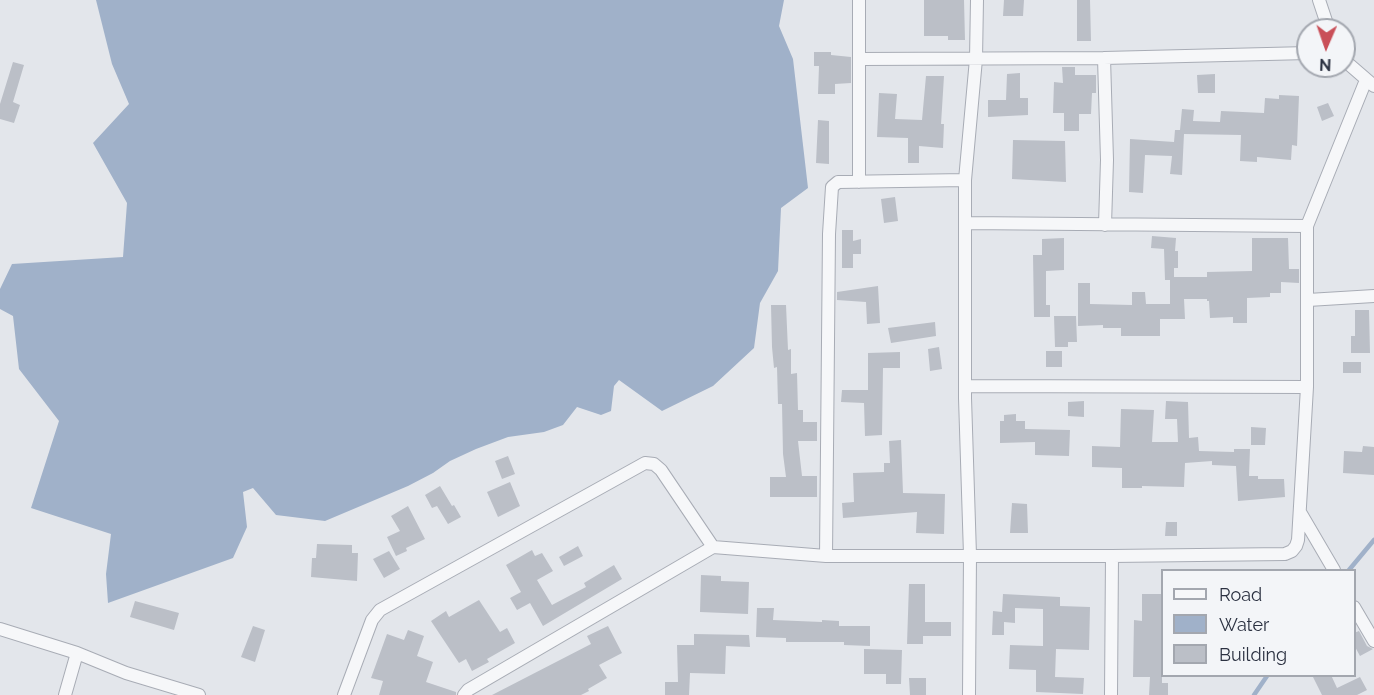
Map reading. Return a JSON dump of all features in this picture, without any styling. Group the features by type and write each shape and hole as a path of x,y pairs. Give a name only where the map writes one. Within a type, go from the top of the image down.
{"street":[{"path":"859,0 859,182"},
{"path":"969,695 970,555 965,386 965,180 976,59 977,0"},
{"path":"1319,0 1325,18"},
{"path":"860,59 1296,53"},
{"path":"1104,57 1107,160 1105,225"},
{"path":"464,695 468,690 713,547 825,556 1112,556 1285,554 1292,551 1296,546 1307,387 1307,226 1370,83 1356,71"},
{"path":"825,556 831,192 838,182 965,180"},
{"path":"965,223 1307,226"},
{"path":"1308,300 1374,296"},
{"path":"965,386 1307,387"},
{"path":"344,695 372,620 380,610 645,463 654,464 661,470 713,547"},
{"path":"1299,511 1333,569"},
{"path":"1111,695 1112,556"},
{"path":"1356,610 1374,641"},
{"path":"0,629 78,653 126,673 199,695"},
{"path":"65,695 78,653"}],"water":[{"path":"96,0 784,0 779,26 793,59 808,188 781,208 778,271 760,303 754,348 713,386 662,411 619,380 614,386 611,411 601,415 577,407 563,425 544,432 508,437 476,449 450,461 408,486 325,521 276,515 253,488 243,492 247,527 233,558 108,603 106,574 111,534 31,508 59,421 19,369 13,316 0,309 0,289 12,264 123,257 127,203 93,143 129,104 112,64"}],"building":[{"path":"924,0 964,0 965,40 948,40 948,36 924,36"},
{"path":"1004,0 1024,0 1023,16 1003,16"},
{"path":"1077,0 1090,0 1091,41 1077,41"},
{"path":"814,52 831,52 831,55 851,57 851,83 835,84 835,94 818,94 819,66 814,66"},
{"path":"13,62 24,65 13,102 20,105 14,123 0,119 0,104"},
{"path":"1062,67 1075,67 1075,75 1096,75 1096,93 1092,93 1091,114 1079,114 1079,131 1064,131 1064,113 1053,113 1054,82 1063,83"},
{"path":"1020,73 1020,98 1028,98 1028,115 988,117 988,100 1006,100 1007,74"},
{"path":"1215,74 1215,93 1198,93 1197,75"},
{"path":"926,76 944,76 941,124 944,124 943,148 919,146 919,163 908,163 908,138 877,137 879,93 897,94 895,119 922,120"},
{"path":"1279,95 1299,96 1297,146 1292,145 1291,160 1257,157 1257,162 1240,161 1241,135 1184,134 1182,175 1170,174 1172,156 1145,155 1143,193 1129,192 1130,139 1174,142 1175,130 1180,130 1182,109 1194,110 1193,121 1220,122 1221,111 1264,113 1265,98 1279,99"},
{"path":"1328,103 1334,116 1322,121 1317,107"},
{"path":"818,120 829,121 829,164 816,163"},
{"path":"1013,140 1065,141 1066,182 1012,179"},
{"path":"895,197 898,221 884,223 881,199"},
{"path":"842,230 853,230 853,241 861,239 861,254 853,254 853,268 842,268"},
{"path":"1152,236 1176,238 1175,251 1178,251 1178,268 1174,268 1174,277 1207,277 1207,272 1252,271 1252,238 1288,238 1289,269 1299,269 1299,283 1281,282 1281,293 1270,293 1270,297 1247,298 1247,323 1233,323 1233,317 1210,318 1207,299 1184,299 1185,319 1160,319 1160,336 1121,336 1121,328 1103,328 1103,325 1078,326 1078,283 1090,283 1090,304 1132,305 1132,292 1145,292 1146,304 1170,304 1170,280 1165,280 1164,249 1151,248"},
{"path":"1064,238 1064,270 1046,271 1046,305 1050,305 1050,317 1034,317 1033,255 1042,255 1042,239"},
{"path":"878,286 880,323 867,324 866,302 837,300 837,292"},
{"path":"771,305 786,305 788,350 791,349 791,374 797,373 798,410 803,410 803,422 817,422 817,441 798,441 802,476 817,476 817,497 770,497 770,477 786,477 782,404 778,404 777,367 774,368 772,347"},
{"path":"1355,310 1369,310 1370,353 1351,353 1351,336 1355,336"},
{"path":"1054,316 1076,316 1077,342 1068,342 1068,347 1055,347"},
{"path":"935,322 936,336 891,343 888,328"},
{"path":"939,347 942,369 930,371 928,349"},
{"path":"1046,351 1062,351 1062,367 1046,367"},
{"path":"900,352 900,368 883,368 882,435 865,436 864,403 841,402 842,390 868,390 868,353"},
{"path":"1343,362 1361,362 1361,373 1343,373"},
{"path":"1084,401 1084,417 1068,416 1068,402"},
{"path":"1166,401 1188,402 1189,438 1198,437 1199,451 1234,452 1234,449 1250,449 1249,476 1258,476 1258,479 1284,479 1285,497 1238,501 1236,466 1212,465 1212,461 1185,463 1184,487 1122,488 1122,468 1092,467 1092,446 1120,447 1121,409 1154,410 1152,442 1178,442 1177,419 1165,419"},
{"path":"1016,414 1016,421 1025,421 1025,429 1070,430 1069,456 1035,455 1035,442 1000,443 1000,421 1004,421 1004,415"},
{"path":"1251,427 1266,428 1265,445 1251,445"},
{"path":"901,440 903,493 945,494 944,534 916,533 917,512 843,518 842,503 854,502 853,473 884,472 884,463 890,463 889,441"},
{"path":"1363,446 1374,447 1374,475 1343,473 1344,451 1362,452"},
{"path":"508,456 515,474 502,479 495,461"},
{"path":"510,482 520,506 498,517 487,492"},
{"path":"440,486 461,517 448,524 437,506 432,508 425,495"},
{"path":"1012,503 1027,504 1028,533 1010,533"},
{"path":"408,506 425,539 406,548 407,551 396,556 387,537 400,531 391,516"},
{"path":"1166,522 1177,522 1177,536 1165,536"},
{"path":"317,544 352,545 352,553 358,553 357,581 311,577 312,558 316,558"},
{"path":"578,546 583,556 564,566 559,557"},
{"path":"532,550 535,556 542,553 553,571 537,580 552,605 586,587 584,583 614,565 622,579 543,626 530,603 517,610 510,598 521,592 506,565"},
{"path":"389,551 400,569 384,578 373,559"},
{"path":"701,575 721,576 721,581 749,582 748,614 700,612"},
{"path":"909,584 925,584 925,622 951,622 951,636 923,636 923,644 907,644"},
{"path":"1003,594 1060,597 1060,606 1090,607 1089,650 1056,649 1055,677 1084,678 1083,694 1036,692 1036,670 1009,669 1010,645 1043,646 1043,609 1015,608 1015,623 1004,622 1004,635 992,635 993,611 1002,612"},
{"path":"1142,594 1161,594 1161,677 1162,683 1168,683 1168,695 1149,695 1150,677 1133,677 1134,620 1142,621"},
{"path":"479,600 500,632 507,628 515,643 487,659 489,662 472,671 466,659 459,663 431,621 446,611 449,617"},
{"path":"135,601 179,613 174,630 130,617"},
{"path":"757,608 774,608 773,620 839,621 839,626 870,626 870,646 844,645 844,642 786,642 786,638 756,637"},
{"path":"253,626 265,630 255,662 241,657"},
{"path":"608,626 622,653 599,665 607,678 588,689 589,691 581,695 492,695 591,644 587,636"},
{"path":"408,630 424,636 417,656 433,662 426,682 456,692 456,695 379,695 383,681 371,678 387,634 404,640"},
{"path":"1359,631 1367,646 1373,649 1360,656 1356,649 1356,632"},
{"path":"694,634 749,635 750,647 726,646 725,674 690,673 689,695 665,695 665,682 678,682 677,645 694,645"},
{"path":"864,649 902,650 901,684 886,684 886,674 864,674"},
{"path":"1313,677 1332,677 1337,688 1360,677 1367,690 1357,695 1322,695"},
{"path":"909,678 926,678 926,695 910,695"}],"waterway":[{"path":"1350,569 1374,540"},
{"path":"1254,695 1266,677"}]}
